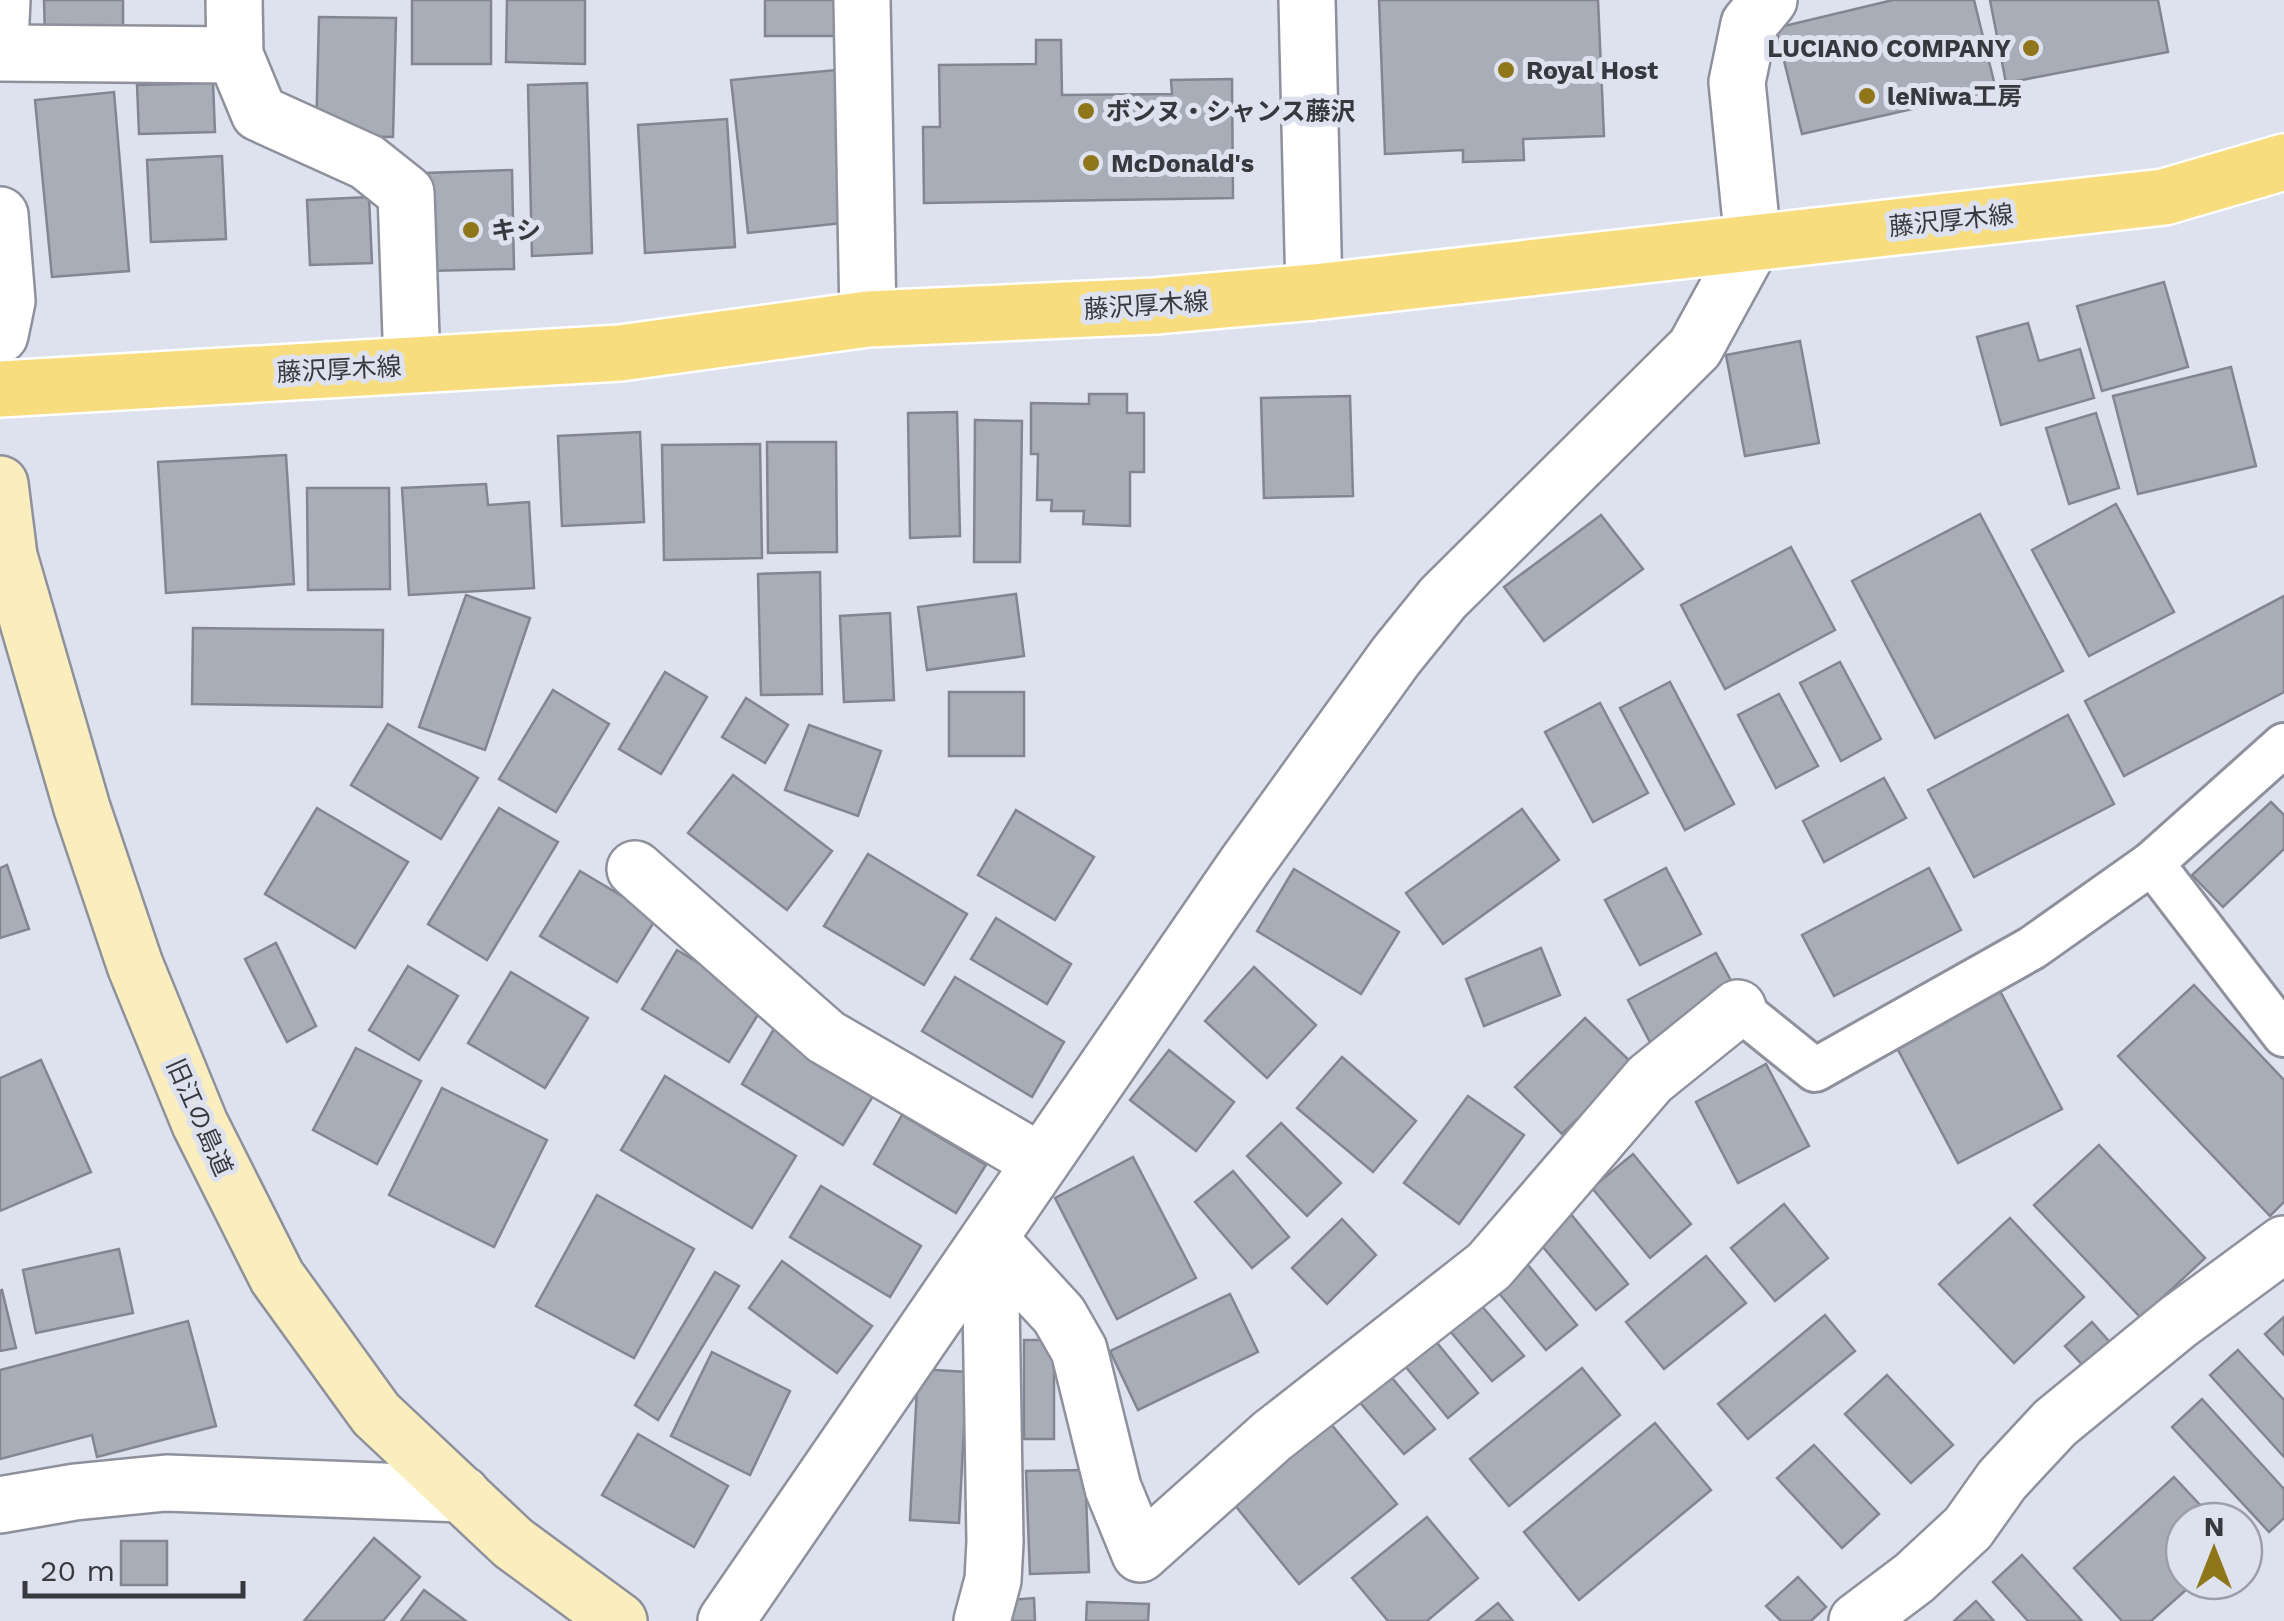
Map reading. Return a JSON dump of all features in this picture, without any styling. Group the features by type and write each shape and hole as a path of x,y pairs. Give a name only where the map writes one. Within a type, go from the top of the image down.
{"main road":[{"name":"藤沢厚木線","path":"0,389 620,353 868,319 1155,306 1314,292 2164,197 2284,162"}],"street":[{"path":"0,42 2,0"},
{"path":"234,0 234,55 259,113 367,162 406,193 412,365"},
{"path":"862,0 868,319"},
{"path":"1306,0 1314,292"},
{"path":"726,1621 1246,864 1396,656 1443,598 1695,348 1753,242 1737,82 1749,24 1770,0"},
{"path":"0,53 234,55"},
{"path":"0,216 8,301 0,334"},
{"name":"旧江の島道","path":"0,484 18,651 82,808 135,965 200,1124 277,1277 376,1414 513,1543 619,1621"},
{"path":"635,869 826,1037 1041,1162"},
{"path":"990,1240 1060,1315 1079,1350 1112,1488 1140,1554 1272,1436 1489,1266 1650,1079 1738,1008"},
{"path":"982,1621 992,1580 994,1542 990,1240"},
{"path":"1858,1621 1914,1578 1968,1528 2002,1480 2056,1423 2178,1322 2284,1244"},
{"path":"0,1505 75,1492 166,1483 462,1494"}],"lane":[{"path":"1738,1008 1814,1070 2032,948 2152,863 2284,745"},
{"path":"2152,863 2284,1035"}],"building":[{"path":"44,0 123,0 123,36 45,37"},
{"path":"412,0 491,0 491,64 412,64"},
{"path":"507,0 585,0 585,64 506,62"},
{"path":"765,0 851,0 851,36 765,36"},
{"path":"1379,0 1598,0 1604,136 1523,139 1524,160 1463,162 1463,150 1385,154"},
{"path":"1893,0 1974,0 1996,90 1802,134 1776,28"},
{"path":"1990,0 2158,0 2168,52 2006,83"},
{"path":"319,17 396,18 393,137 316,136"},
{"name":"ボンヌ・シャンス藤沢","path":"1036,40 1061,40 1062,95 1172,94 1171,80 1232,79 1233,198 924,203 923,127 940,127 939,65 1036,64"},
{"path":"836,70 853,222 748,233 731,80"},
{"path":"213,83 215,132 139,134 137,85"},
{"path":"587,83 592,253 532,256 528,85"},
{"path":"114,92 129,271 52,277 35,100"},
{"path":"727,119 735,247 645,253 638,125"},
{"path":"222,156 226,239 151,242 147,160"},
{"path":"512,170 514,269 427,271 425,173"},
{"path":"369,197 372,263 310,265 307,200"},
{"path":"2164,282 2188,367 2102,391 2077,306"},
{"path":"2028,323 2039,361 2080,349 2094,398 2001,425 1977,337"},
{"path":"1800,341 1819,443 1745,456 1726,355"},
{"path":"2231,367 2256,466 2138,494 2113,396"},
{"path":"1089,394 1127,394 1127,413 1144,413 1144,472 1130,472 1130,526 1083,524 1084,511 1051,511 1052,500 1037,500 1038,454 1031,454 1031,403 1089,404"},
{"path":"1350,396 1353,496 1264,498 1261,398"},
{"path":"957,412 960,536 910,538 908,413"},
{"path":"2096,413 2119,488 2069,504 2046,428"},
{"path":"975,420 1022,421 1020,562 974,562"},
{"path":"640,432 644,522 562,526 558,436"},
{"path":"767,442 836,442 837,552 768,553"},
{"path":"760,444 762,558 664,560 662,445"},
{"path":"286,455 294,584 166,593 158,462"},
{"path":"486,484 488,505 529,502 534,588 409,595 402,488"},
{"path":"307,488 389,488 390,589 308,590"},
{"path":"2116,504 2174,612 2089,656 2032,550"},
{"path":"1980,514 2063,671 1935,738 1852,581"},
{"path":"1601,515 1643,569 1544,641 1504,587"},
{"path":"1791,547 1835,630 1725,689 1681,605"},
{"path":"820,572 822,694 761,695 758,574"},
{"path":"1016,594 1024,656 927,670 918,607"},
{"path":"466,595 530,618 485,750 419,727"},
{"path":"2284,596 2284,692 2124,776 2085,701"},
{"path":"890,613 894,700 844,702 840,616"},
{"path":"193,628 383,630 382,707 192,704"},
{"path":"1840,662 1881,739 1841,761 1800,683"},
{"path":"665,672 707,697 661,774 619,749"},
{"path":"1670,682 1734,804 1685,830 1620,708"},
{"path":"553,690 609,724 556,812 499,779"},
{"path":"949,692 1024,692 1024,756 949,756"},
{"path":"1779,694 1818,766 1776,788 1738,715"},
{"path":"746,698 788,725 765,763 722,737"},
{"path":"1600,703 1648,793 1593,822 1545,732"},
{"path":"2068,715 2114,804 1974,877 1928,790"},
{"path":"388,724 478,778 441,839 351,785"},
{"path":"809,725 881,751 858,816 785,790"},
{"path":"733,775 832,851 787,910 688,833"},
{"path":"1884,778 1906,818 1824,862 1803,821"},
{"path":"2271,802 2284,815 2284,849 2223,907 2192,875"},
{"path":"317,808 408,862 355,948 265,894"},
{"path":"499,808 558,842 487,960 428,924"},
{"path":"1522,809 1559,860 1443,944 1406,893"},
{"path":"1016,810 1094,857 1055,920 978,875"},
{"path":"868,854 967,914 924,985 824,926"},
{"path":"7,865 29,929 0,938 0,868"},
{"path":"1666,868 1701,934 1640,965 1605,900"},
{"path":"1929,868 1961,930 1834,996 1802,935"},
{"path":"1294,869 1399,932 1361,994 1257,931"},
{"path":"580,871 657,917 617,982 540,936"},
{"path":"996,918 1071,964 1047,1004 971,959"},
{"path":"276,943 316,1026 287,1042 245,959"},
{"path":"1541,948 1560,995 1484,1026 1466,979"},
{"path":"677,950 765,1003 729,1062 642,1009"},
{"path":"1716,953 1740,997 1651,1044 1628,1000"},
{"path":"408,966 458,996 419,1060 369,1030"},
{"path":"1254,967 1316,1025 1267,1078 1205,1021"},
{"path":"511,972 588,1018 545,1088 468,1043"},
{"path":"955,977 1064,1042 1032,1097 922,1031"},
{"path":"2194,985 2284,1080 2284,1202 2270,1216 2118,1056"},
{"path":"2000,991 2062,1109 1958,1163 1896,1046"},
{"path":"1585,1018 1633,1064 1562,1134 1515,1087"},
{"path":"775,1027 878,1088 843,1145 742,1084"},
{"path":"356,1048 421,1081 377,1164 313,1130"},
{"path":"1169,1050 1234,1102 1196,1151 1130,1100"},
{"path":"1342,1057 1416,1121 1373,1172 1297,1108"},
{"path":"41,1060 91,1172 0,1211 0,1078"},
{"path":"1766,1064 1809,1146 1738,1183 1696,1102"},
{"path":"665,1076 796,1156 752,1228 621,1150"},
{"path":"442,1088 547,1140 494,1247 389,1195"},
{"path":"1468,1096 1524,1135 1459,1224 1404,1183"},
{"path":"902,1115 986,1165 956,1213 874,1164"},
{"path":"1281,1123 1341,1183 1307,1216 1247,1156"},
{"path":"2099,1145 2205,1258 2141,1318 2034,1205"},
{"path":"1633,1154 1691,1224 1650,1258 1592,1188"},
{"path":"1133,1157 1196,1278 1117,1319 1055,1198"},
{"path":"1233,1171 1289,1237 1252,1268 1195,1202"},
{"path":"821,1186 921,1246 890,1297 790,1237"},
{"path":"597,1195 694,1249 634,1358 536,1306"},
{"path":"1784,1204 1828,1258 1775,1301 1731,1248"},
{"path":"1570,1213 1628,1284 1596,1310 1537,1240"},
{"path":"2010,1218 2084,1297 2014,1363 1939,1284"},
{"path":"1342,1219 1376,1255 1327,1304 1292,1268"},
{"path":"119,1249 133,1313 36,1333 23,1270"},
{"path":"1706,1256 1746,1303 1664,1369 1626,1322"},
{"path":"1524,1260 1577,1325 1546,1350 1493,1286"},
{"path":"782,1261 872,1326 837,1373 749,1308"},
{"path":"715,1272 739,1286 658,1420 635,1405"},
{"path":"0,1291 16,1348 0,1351"},
{"path":"1470,1292 1524,1356 1492,1381 1439,1318"},
{"path":"1230,1294 1258,1352 1138,1410 1110,1351"},
{"path":"1825,1315 1855,1351 1748,1439 1718,1404"},
{"path":"2284,1317 2284,1355 2265,1334"},
{"path":"188,1321 216,1426 97,1457 92,1435 0,1459 0,1370"},
{"path":"2092,1322 2115,1348 2089,1372 2065,1346"},
{"path":"1425,1328 1478,1393 1448,1418 1395,1354"},
{"path":"1024,1340 1054,1340 1054,1439 1024,1439"},
{"path":"2238,1350 2284,1400 2284,1457 2210,1375"},
{"path":"712,1352 790,1391 750,1475 671,1436"},
{"path":"1382,1366 1435,1429 1404,1454 1350,1391"},
{"path":"1582,1368 1620,1415 1509,1506 1470,1459"},
{"path":"918,1369 967,1372 959,1523 910,1520"},
{"path":"1887,1375 1953,1445 1911,1483 1845,1414"},
{"path":"2202,1399 2284,1489 2284,1518 2269,1532 2264,1527 2264,1501 2240,1501 2172,1427"},
{"path":"1326,1418 1397,1504 1299,1584 1229,1498"},
{"path":"1655,1423 1711,1490 1579,1600 1524,1532"},
{"path":"638,1434 728,1486 694,1547 602,1495"},
{"path":"1814,1445 1879,1514 1842,1548 1777,1478"},
{"path":"1085,1470 1089,1572 1030,1574 1026,1471"},
{"path":"2174,1477 2196,1501 2164,1501 2164,1601 2174,1601 2151,1621 2122,1621 2074,1568"},
{"path":"1427,1517 1478,1578 1427,1621 1388,1621 1352,1578"},
{"path":"374,1538 420,1577 383,1621 304,1621"},
{"path":"121,1541 167,1541 167,1585 121,1585"},
{"path":"2022,1555 2082,1621 2028,1621 1993,1582"},
{"path":"1798,1577 1826,1607 1811,1621 1781,1621 1766,1606"},
{"path":"424,1590 466,1621 401,1621"},
{"path":"1034,1598 1035,1621 1011,1621 1010,1600"},
{"path":"1976,1601 1994,1621 1954,1621"},
{"path":"1087,1602 1149,1604 1148,1621 1086,1621"},
{"path":"1498,1603 1513,1621 1476,1621"}],"place":[{"name":"LUCIANO COMPANY","path":"2031,48"},
{"name":"Royal Host","path":"1506,70"},
{"name":"leNiwa工房","path":"1867,96"},
{"name":"ボンヌ・シャンス藤沢","path":"1086,111"},
{"name":"McDonald's","path":"1091,163"},
{"name":"キシ","path":"471,230"}]}
